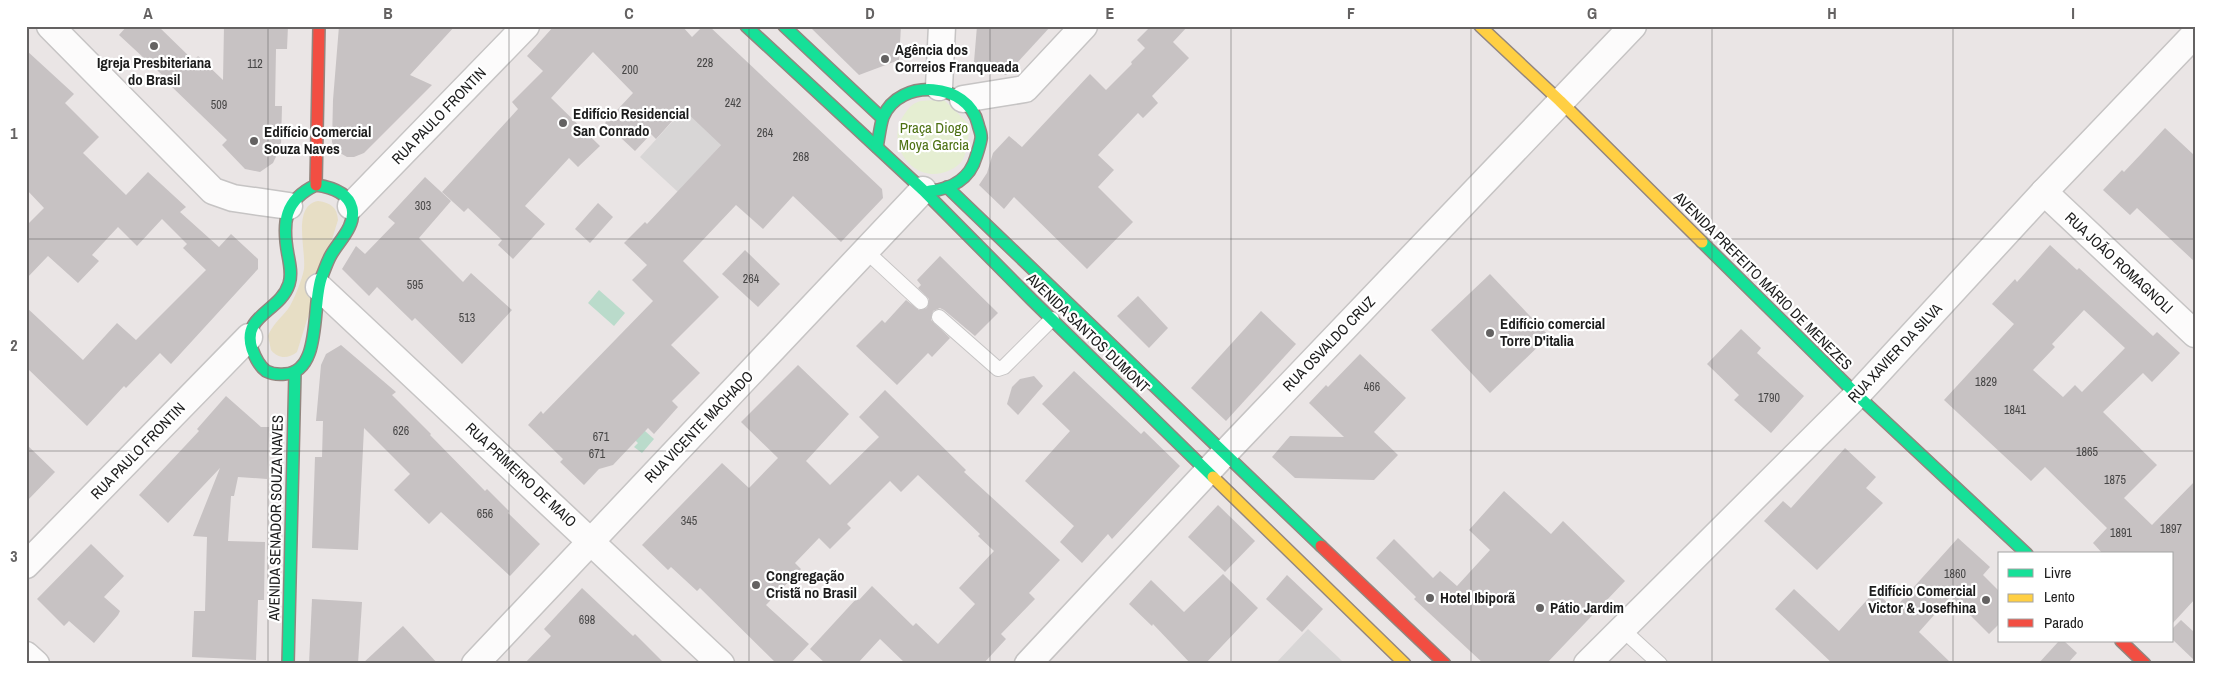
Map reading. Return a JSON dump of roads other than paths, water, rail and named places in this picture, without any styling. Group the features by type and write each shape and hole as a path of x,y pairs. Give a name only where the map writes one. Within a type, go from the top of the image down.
{"main road":[{"path":"316,185 319,26"},
{"name":"AVENIDA SANTOS DUMONT","path":"746,26 877,147 935,189 1383,624 1445,664"},
{"path":"784,26 882,118"},
{"name":"AVENIDA PREFEITO MÁRIO DE MENEZES","path":"1480,26 1560,101 1857,395 2025,552"},
{"path":"877,147 877,132 882,118 891,104 905,93 921,88 939,88 952,92 963,99 973,110 979,123 981,136 979,153 972,168 962,180 935,189"},
{"path":"316,185 335,188 352,206 353,217 350,227 333,252 319,287 310,352 304,367 295,372 270,373 262,368 252,350 249,337 256,320 282,299 288,287 291,267 287,250 286,224 289,206 297,194 316,185"},
{"name":"AVENIDA SANTOS DUMONT","path":"935,189 1052,319 1216,462 1383,624 1405,664"},
{"name":"AVENIDA SENADOR SOUZA NAVES","path":"288,664 295,372"},
{"path":"2122,642 2145,664"}],"street":[{"path":"50,26 213,191 233,198 289,206"},
{"name":"RUA PAULO FRONTIN","path":"352,206 526,26"},
{"path":"939,88 942,26"},
{"path":"963,99 1026,89 1084,26"},
{"name":"RUA OSVALDO CRUZ","path":"1028,664 1216,462 1633,26"},
{"name":"RUA XAVIER DA SILVA","path":"1587,664 1857,395 2044,192 2195,34"},
{"name":"RUA VICENTE MACHADO","path":"475,664 867,252 935,189"},
{"name":"RUA JOÃO ROMAGNOLI","path":"2044,192 2195,334"},
{"name":"RUA PRIMEIRO DE MAIO","path":"319,287 591,540 721,664"},
{"name":"RUA PAULO FRONTIN","path":"26,565 249,337"},
{"path":"26,655 36,664"}],"lane":[{"path":"867,252 921,302"},
{"path":"939,316 994,368 998,369 1004,367 1052,319"},
{"path":"1623,630 1660,664"}],"place":[{"name":"Igreja Presbiteriana do Brasil","path":"154,46"},
{"name":"Agência dos Correios Franqueada","path":"885,59"},
{"name":"Edifício Residencial San Conrado","path":"563,123"},
{"name":"Edifício Comercial Souza Naves","path":"254,141"},
{"name":"Edifício comercial Torre D'italia","path":"1490,333"},
{"name":"Congregação Cristã no Brasil","path":"756,585"},
{"name":"Hotel Ibiporã","path":"1430,598"},
{"name":"Edifício Comercial Victor & Josefhina","path":"1986,600"},
{"name":"Pátio Jardim","path":"1540,608"}],"park label":[{"name":"Praça Diogo Moya Garcia","path":"934,136"}]}
